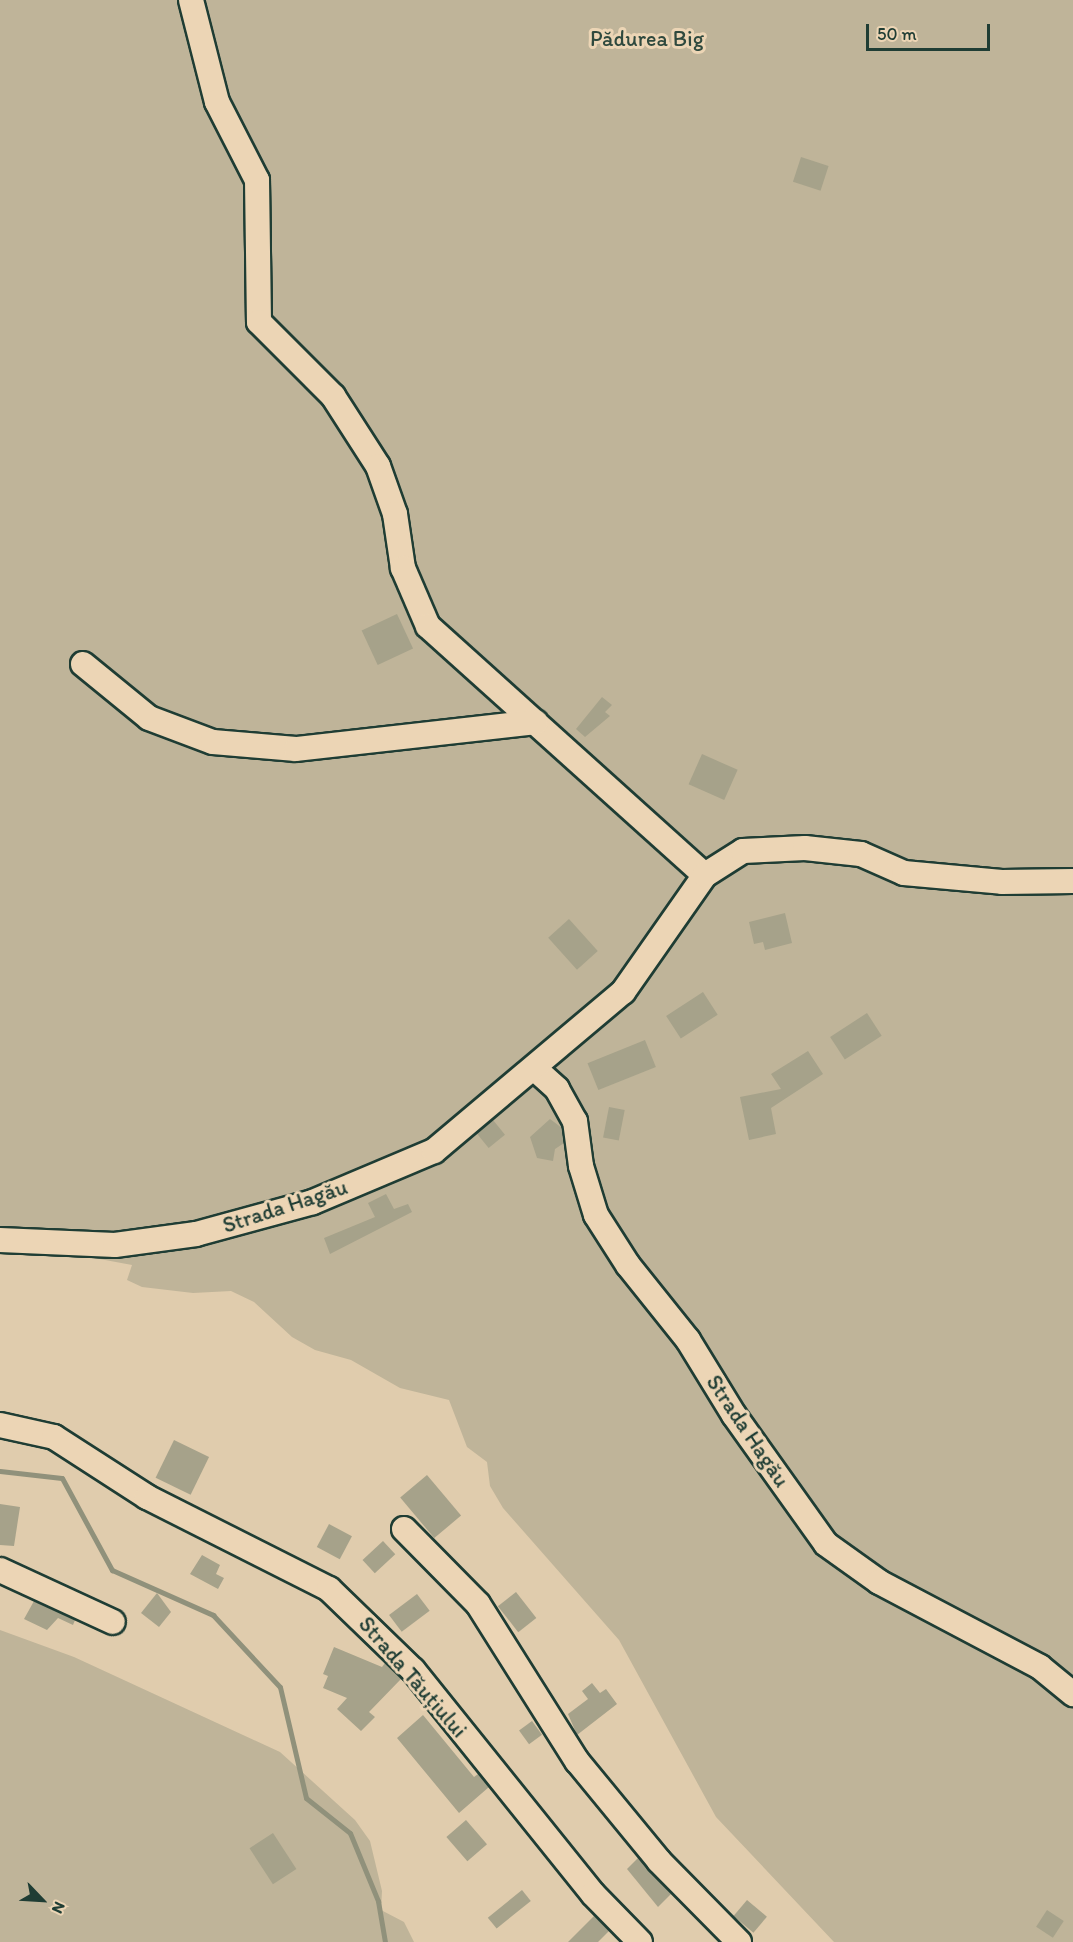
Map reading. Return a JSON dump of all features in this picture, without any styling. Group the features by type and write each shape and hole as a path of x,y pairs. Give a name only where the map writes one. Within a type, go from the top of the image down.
{"street":[{"path":"191,0 217,102 257,180 259,322 333,396 378,466 395,514 403,568 428,626 705,875 743,851 805,848 861,854 904,873 1002,882 1073,881"},
{"path":"83,664 149,718 213,742 296,749 535,722"},
{"name":"Strada Hagău","path":"0,1240 115,1245 196,1233 314,1202 434,1151 624,992 705,875"},
{"name":"Strada Hagău","path":"534,1068 557,1089 575,1121 581,1166 596,1215 628,1265 688,1340 734,1415 826,1544 879,1582 1040,1667 1073,1694"},
{"name":"Strada Tăuțiului","path":"0,1425 54,1437 147,1497 307,1575 338,1596 413,1670 592,1894 640,1942"},
{"path":"404,1530 478,1604 578,1761 659,1861 739,1942"},
{"path":"0,1570 113,1622"}],"green space":[{"name":"Pădurea Big","path":"0,0 1073,0 1073,1942 834,1942 716,1817 619,1640 503,1508 490,1486 487,1462 467,1447 449,1400 400,1388 351,1360 315,1350 292,1337 254,1302 231,1291 193,1293 142,1287 127,1280 132,1265 89,1257 0,1252"},
{"path":"0,1630 74,1657 280,1752 355,1820 370,1841 382,1891 381,1910 404,1922 414,1942 0,1942"}],"building":[{"path":"801,157 829,166 821,191 793,182"},
{"path":"397,614 413,648 378,665 362,630"},
{"path":"602,697 612,705 605,712 610,716 585,737 576,729"},
{"path":"702,754 738,770 724,800 689,784"},
{"path":"785,913 792,943 765,950 763,942 754,944 749,922"},
{"path":"569,919 598,951 577,970 548,938"},
{"path":"703,992 718,1015 681,1039 666,1016"},
{"path":"867,1013 882,1036 845,1060 830,1037"},
{"path":"645,1040 656,1067 598,1090 588,1063"},
{"path":"808,1051 823,1074 771,1108 776,1134 749,1140 740,1097 781,1089 771,1074"},
{"path":"609,1107 625,1110 619,1140 603,1137"},
{"path":"550,1119 562,1128 564,1143 555,1149 553,1161 537,1158 530,1137"},
{"path":"493,1120 505,1135 489,1148 477,1133"},
{"path":"386,1194 394,1209 408,1204 412,1212 330,1254 324,1238 375,1217 368,1203"},
{"path":"174,1440 209,1457 191,1495 156,1478"},
{"path":"427,1475 461,1516 434,1538 400,1497"},
{"path":"0,1504 20,1507 14,1546 0,1545"},
{"path":"329,1524 352,1536 340,1559 317,1547"},
{"path":"383,1541 395,1554 375,1573 363,1560"},
{"path":"202,1555 220,1565 216,1574 224,1578 218,1589 190,1574"},
{"path":"516,1592 536,1618 518,1632 498,1606"},
{"path":"157,1593 171,1612 159,1627 141,1613"},
{"path":"417,1594 430,1611 402,1632 389,1615"},
{"path":"34,1601 75,1620 73,1625 58,1618 47,1630 24,1619"},
{"path":"334,1647 382,1667 385,1663 401,1679 369,1712 375,1717 361,1731 337,1709 347,1698 323,1688 328,1676 323,1674"},
{"path":"592,1683 600,1693 606,1689 617,1704 577,1735 568,1714 588,1699 582,1691"},
{"path":"423,1715 474,1777 478,1774 489,1787 459,1813 397,1738"},
{"path":"532,1721 542,1735 529,1744 519,1730"},
{"path":"466,1820 487,1844 467,1861 446,1837"},
{"path":"273,1833 296,1869 273,1884 250,1848"},
{"path":"638,1858 671,1894 658,1907 627,1869"},
{"path":"522,1890 531,1901 497,1929 488,1918"},
{"path":"747,1900 767,1917 753,1933 734,1916"},
{"path":"1047,1910 1064,1921 1053,1938 1036,1927"},
{"path":"594,1916 609,1931 598,1942 568,1942"}],"waterway":[{"path":"0,1471 62,1478 112,1570 213,1615 280,1687 306,1798 350,1833 378,1901 385,1942"}]}
